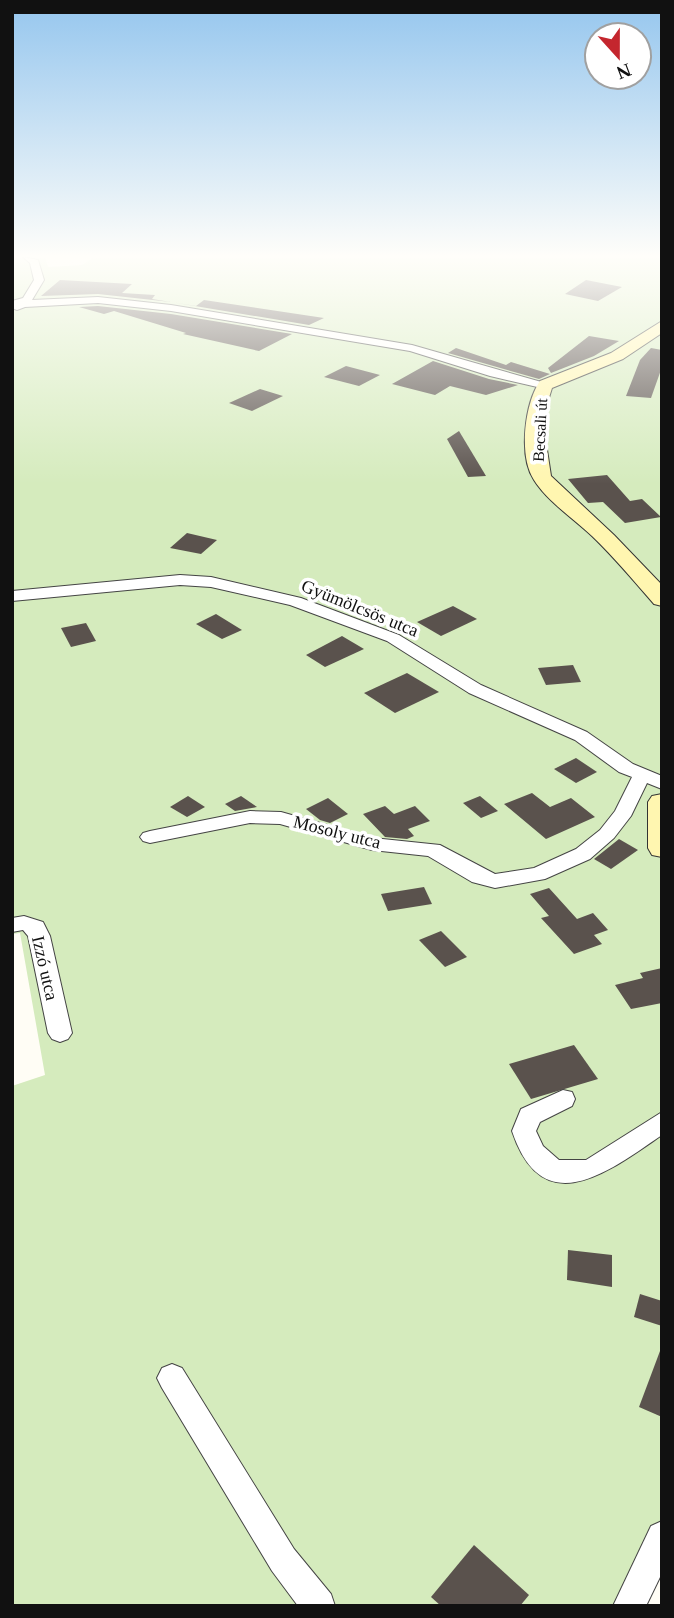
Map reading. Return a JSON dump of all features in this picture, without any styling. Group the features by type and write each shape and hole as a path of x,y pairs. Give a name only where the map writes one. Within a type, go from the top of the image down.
{"main road":[{"name":"Becsali út","path":"652,333 617,356 546,385 540,394 536,447 537,467 542,478 622,554 662,599"},
{"path":"662,802 662,848"}],"street":[{"path":"320,333 402,346 494,374 546,385"},
{"name":"Gyümölcsös utca","path":"12,596 180,580 211,582 295,601 417,650 475,688 581,736 642,777 662,783"},
{"name":"Mosoly utca","path":"150,837 250,817 281,818 372,844 433,850 479,877 495,881 538,874 583,854 607,834 624,812 633,789 642,777"},
{"name":"Izzó utca","path":"12,925 24,923 35,927 60,1033"},
{"path":"564,1099 530,1116 524,1131 532,1153 541,1163 561,1173 583,1173 595,1167 662,1122"},
{"path":"172,1378 284,1560 320,1606"},
{"path":"629,1606 662,1537"}],"green space":[{"path":"12,333 662,333 662,1563 638,1606 12,1606 12,1086 45,1075 20,933 12,934"}],"building":[{"path":"183,334 292,334 259,351"},
{"path":"589,336 619,341 594,356 551,373 548,368"},
{"path":"456,348 506,365 511,362 550,374 539,379 448,353"},
{"path":"651,348 662,350 662,367 651,398 626,396 640,360"},
{"path":"433,361 489,379 518,385 486,395 450,386 435,395 392,384"},
{"path":"346,366 380,375 359,386 324,377"},
{"path":"260,389 283,396 252,411 229,403"},
{"path":"459,431 486,476 468,477 447,439"},
{"path":"607,475 630,501 642,499 661,517 625,523 603,502 588,503 568,479"},
{"path":"187,533 217,540 201,554 170,548"},
{"path":"453,606 477,619 441,636 417,622"},
{"path":"216,614 242,630 222,639 196,624"},
{"path":"86,623 96,641 71,647 61,628"},
{"path":"342,636 364,649 325,667 306,655"},
{"path":"573,665 581,682 546,685 538,668"},
{"path":"407,673 439,692 395,713 364,693"},
{"path":"576,758 597,772 576,783 554,769"},
{"path":"532,793 550,807 571,798 595,817 546,839 504,804"},
{"path":"188,796 205,807 187,817 170,807"},
{"path":"241,796 257,807 235,811 225,804"},
{"path":"480,796 498,811 481,818 463,803"},
{"path":"328,798 348,814 330,823 320,820 306,809"},
{"path":"385,806 394,814 415,806 430,821 408,829 414,836 407,839 385,837 363,814"},
{"path":"619,839 638,850 611,869 594,859"},
{"path":"424,887 432,904 388,911 381,894"},
{"path":"549,888 577,919 593,913 608,930 594,935 602,944 574,954 541,918 549,916 530,894"},
{"path":"441,931 467,957 445,967 419,940"},
{"path":"662,968 662,1003 631,1009 615,985 643,978 640,973"},
{"path":"574,1045 598,1079 531,1099 509,1064"},
{"path":"568,1250 612,1255 612,1287 567,1280"},
{"path":"640,1294 662,1301 662,1326 634,1317"},
{"path":"662,1351 662,1417 639,1407"},
{"path":"474,1545 529,1595 520,1606 441,1606 431,1597"}]}
